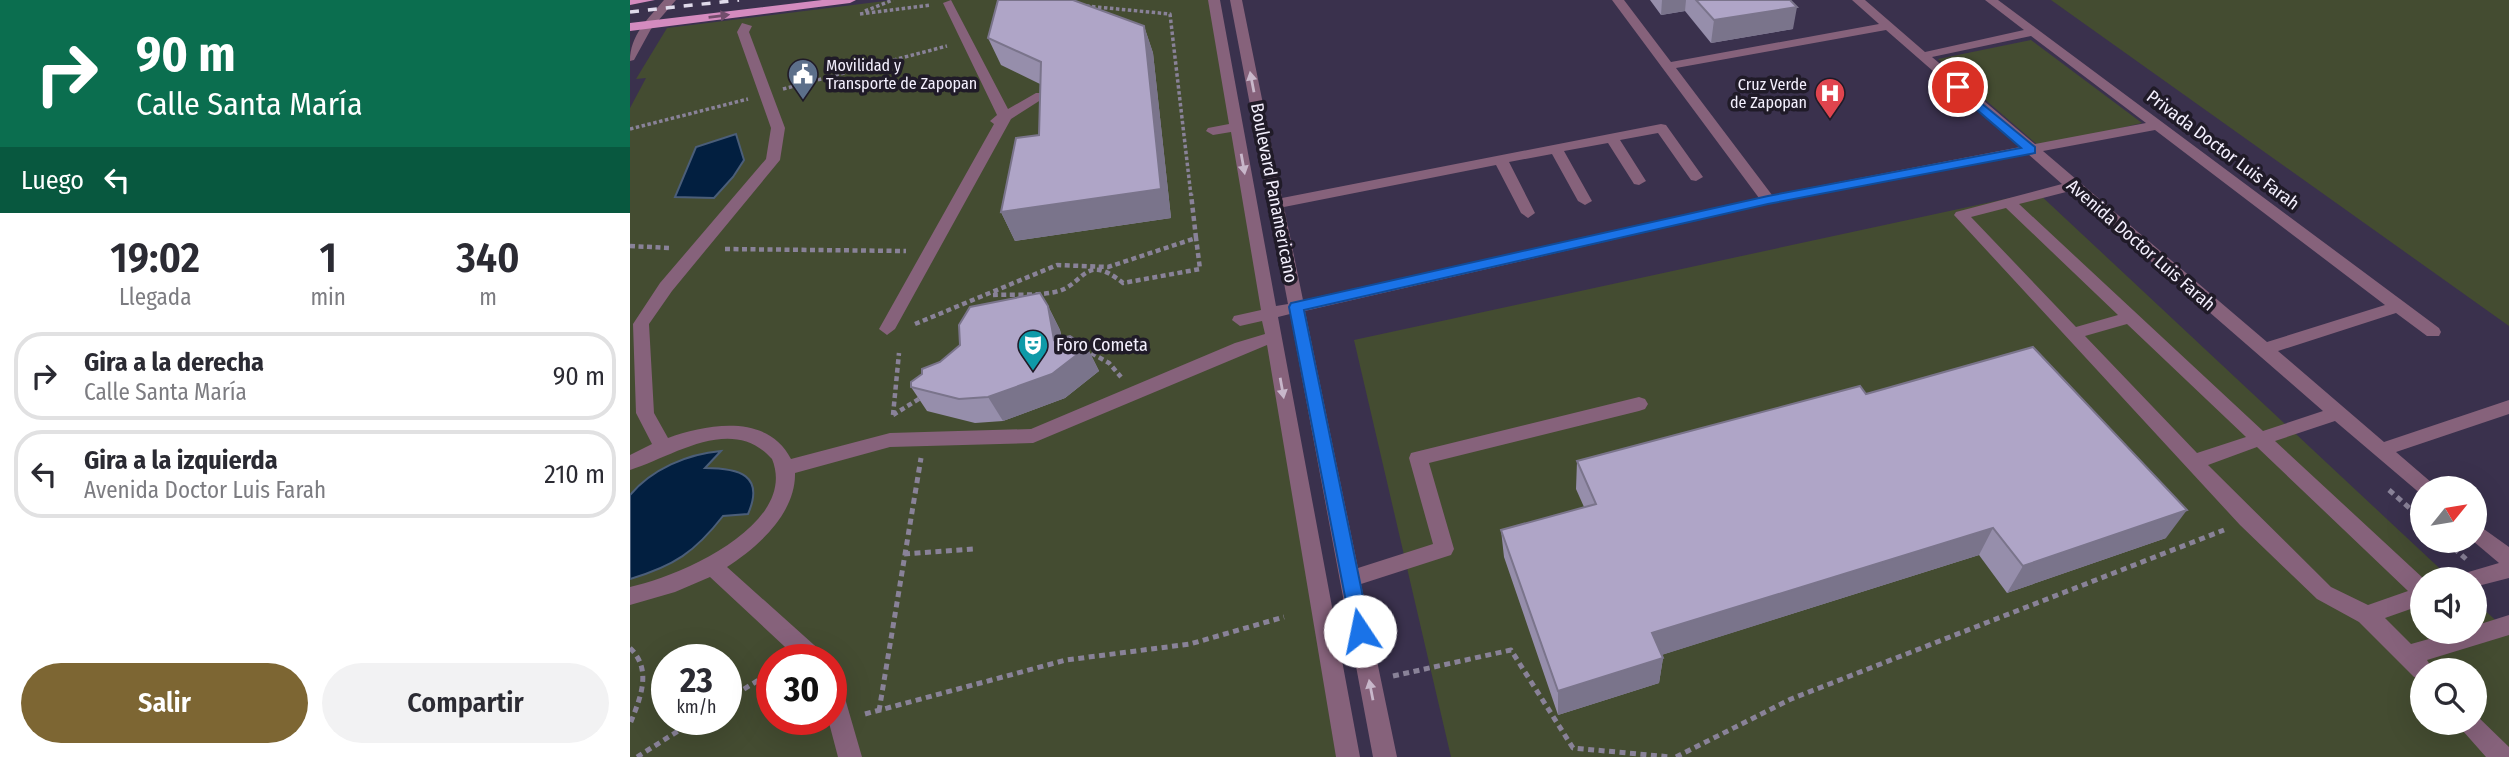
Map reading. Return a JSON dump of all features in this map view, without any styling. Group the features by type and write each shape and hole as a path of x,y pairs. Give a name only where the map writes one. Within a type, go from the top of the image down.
{"main road":[{"path":"630,14 760,0"},
{"path":"630,2 658,9 850,0"},
{"path":"630,27 658,9"}],"street":[{"name":"Boulevard Panamericano","path":"1214,0 1348,757"},
{"name":"Boulevard Panamericano","path":"1236,0 1385,757"},
{"path":"1618,0 1768,200"},
{"name":"Avenida Doctor Luis Farah","path":"1858,0 2071,186 2411,476"},
{"name":"Privada Doctor Luis Farah","path":"1991,0 2433,332"},
{"path":"949,3 1005,117"},
{"path":"630,57 658,9"},
{"path":"663,447 645,413 641,324 698,248 730,215 773,160 778,128 743,33 746,26"},
{"path":"1668,66 1888,26"},
{"path":"1922,56 2034,32"},
{"path":"991,124 1041,96"},
{"path":"887,329 1005,117"},
{"path":"1240,320 1768,200 2157,125"},
{"path":"1213,131 1237,127"},
{"path":"1276,204 1661,128 1696,177"},
{"path":"1612,138 1639,181"},
{"path":"1556,149 1585,201"},
{"path":"1501,160 1528,213"},
{"path":"2071,186 1961,215 2247,519 2324,593 2367,615 2411,658"},
{"path":"2009,203 2410,580"},
{"path":"2262,349 2399,306"},
{"path":"2073,334 2131,317"},
{"path":"785,468 890,440 1033,436 1241,346 1273,337"},
{"path":"1350,579 1444,549 1418,458 1639,404"},
{"path":"2380,450 2509,407"},
{"path":"2193,462 2337,413"},
{"path":"630,463 663,447 709,435 750,435 771,444 781,454 785,468 785,484 768,517 737,549 712,566 668,587 630,596"},
{"path":"2487,541 2509,559"},
{"path":"712,566 797,644"},
{"path":"2487,575 2509,569"},
{"path":"2367,615 2410,600"},
{"path":"2428,658 2509,625"},
{"path":"844,735 850,757"},
{"path":"2482,735 2502,757"}],"path":[{"path":"854,15 893,0"},
{"path":"988,295 1058,292 1085,271 1108,271 1123,283 1200,269 1170,15 1079,5"},
{"path":"630,129 969,40"},
{"path":"887,329 907,327 1057,265 1108,267 1196,238"},
{"path":"630,246 929,251"},
{"path":"1079,347 1109,363 1134,391"},
{"path":"890,440 899,353"},
{"path":"893,415 928,393"},
{"path":"879,711 925,440"},
{"path":"1370,684 1429,666 1511,650 1573,748 1674,757 1791,699 2247,519"},
{"path":"904,554 974,549"},
{"path":"847,719 1066,660 1190,644 1284,617"},
{"path":"630,648 640,654 645,673 630,724"},
{"path":"637,757 671,735"}],"green space":[{"path":"893,0 1209,0 1342,757 630,757 630,108 646,78 636,79 667,28"},
{"path":"2051,0 2509,0 2509,326"},
{"path":"2031,40 2142,123 2040,147 1938,59"},
{"path":"2037,192 2410,541 2410,553 2423,553 2438,567 2410,567 2410,644 2487,644 2487,612 2509,633 2509,757 1451,757 1354,340"}],"water":[{"path":"736,134 744,160 714,198 675,197 696,147"},
{"path":"721,451 705,468 728,470 746,476 753,490 748,514 723,516 703,539 682,556 659,569 630,579 630,495 659,470 671,464 696,455"}],"building":[{"path":"998,0 1073,0 1144,26 1161,189 1001,212 1016,138 1039,135 1041,62 988,38"},
{"path":"1696,0 1790,0 1797,7 1714,20"},
{"path":"1040,293 1048,306 1054,340 1070,336 1087,347 1052,374 988,397 959,399 911,387 911,382 922,374 922,369 940,362 960,345 959,325 970,307"},
{"path":"2033,347 2187,510 2023,566 1993,528 1652,633 1663,658 1558,691 1501,530 1596,504 1577,461 1860,386 1866,394"}],"railway":[{"path":"630,12 739,0"}],"place":[{"name":"Movilidad y Transporte de Zapopan","path":"803,101"},
{"name":"Cruz Verde de Zapopan","path":"1830,120"},
{"name":"Foro Cometa","path":"1033,372"}],"route":[{"path":"1360,631 1296,307 1768,200 2031,150 1958,87"}]}
